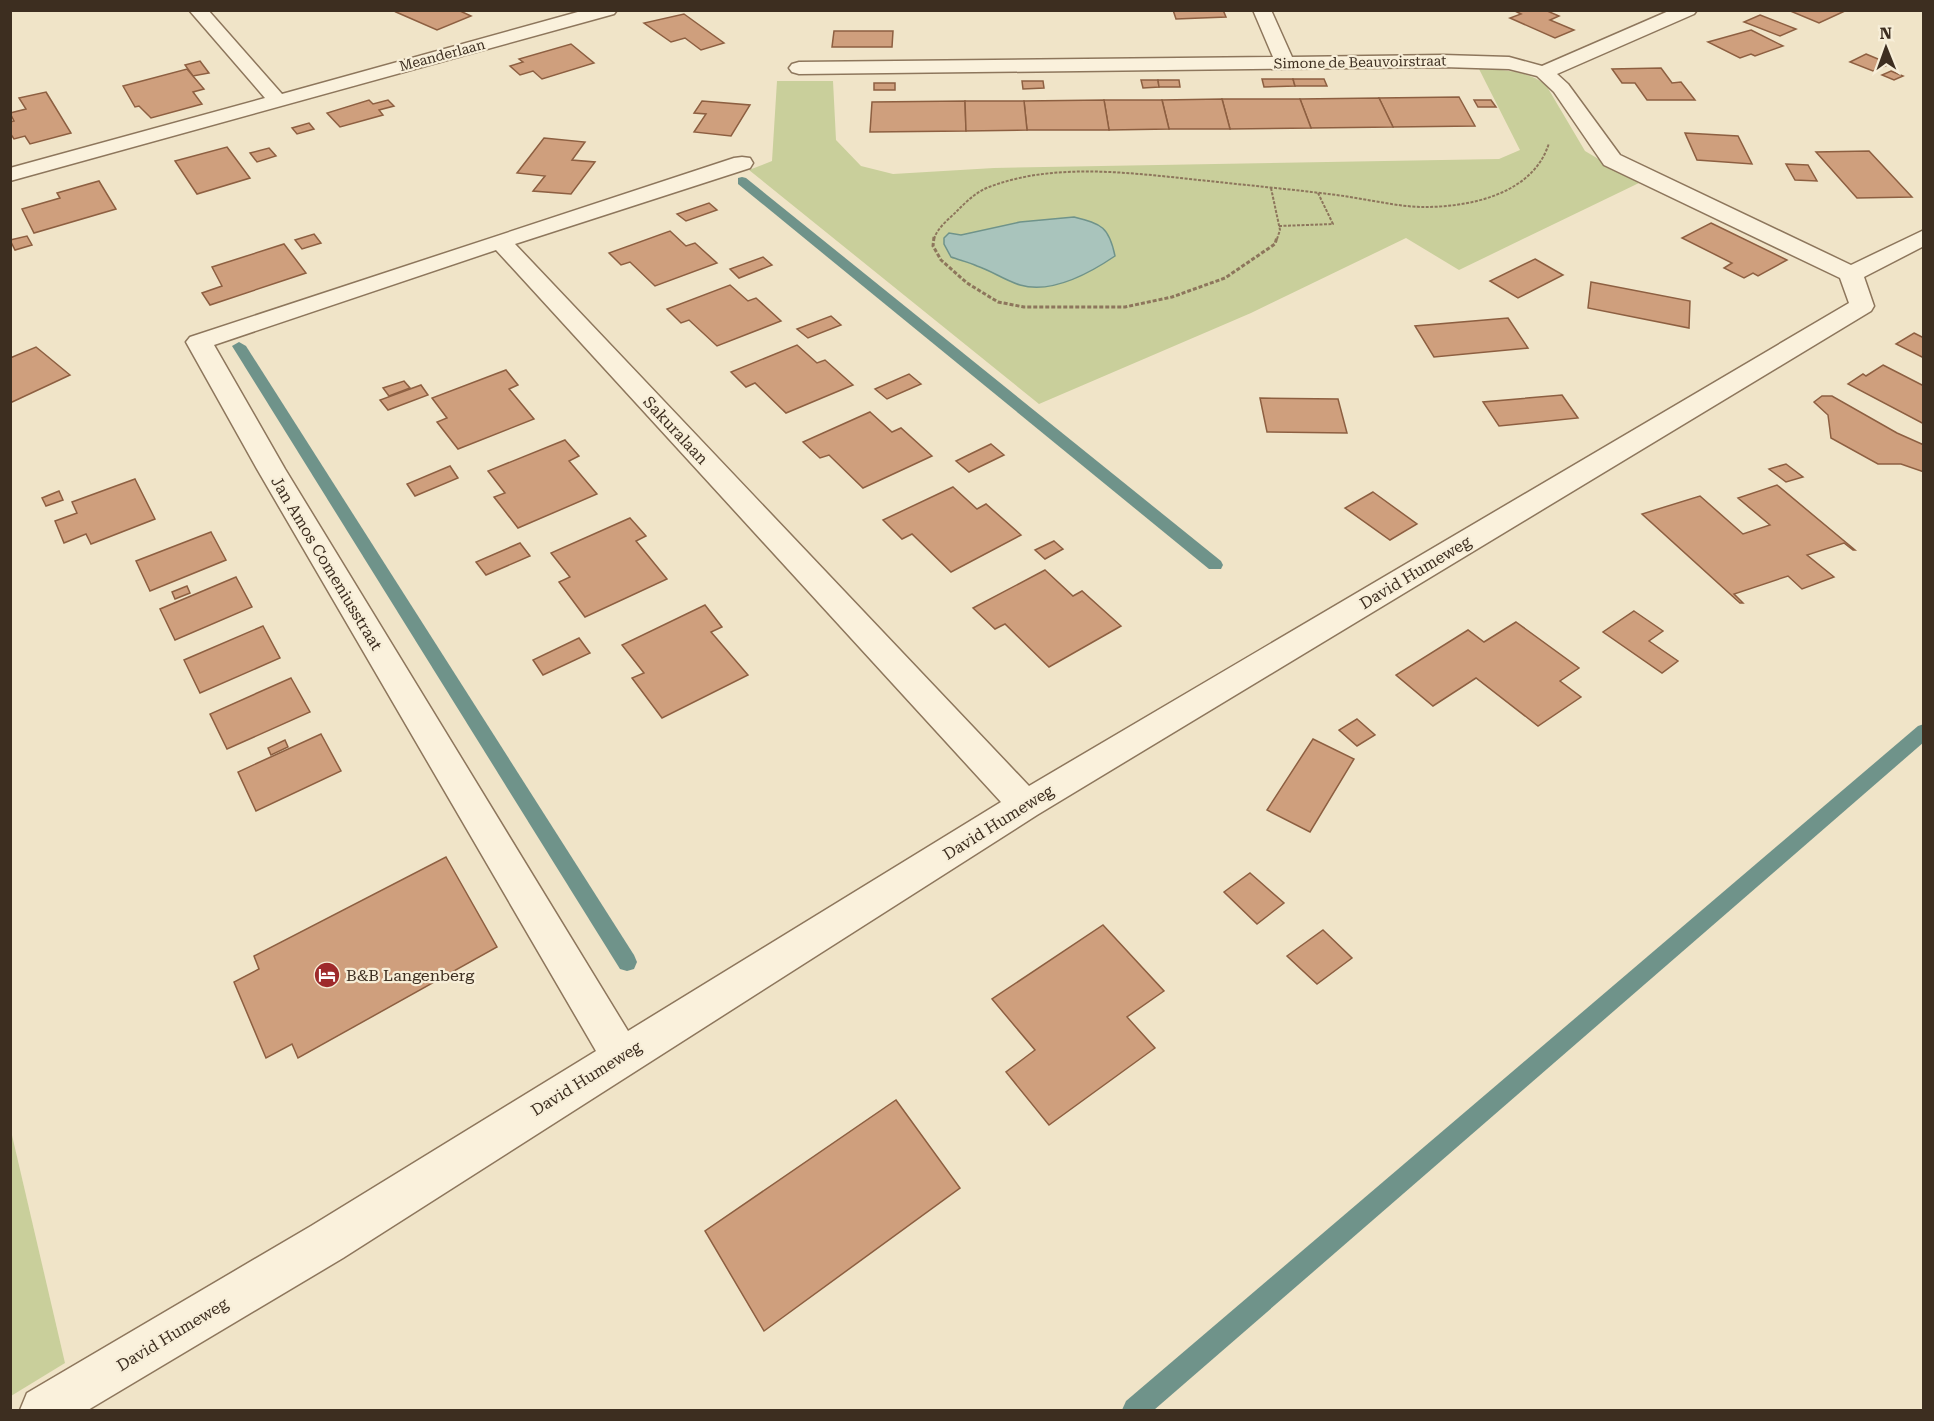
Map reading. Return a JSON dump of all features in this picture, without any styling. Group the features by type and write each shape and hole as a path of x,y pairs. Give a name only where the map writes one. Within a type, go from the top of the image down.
{"street":[{"path":"198,10 277,100"},
{"name":"Meanderlaan","path":"10,175 608,10"},
{"path":"1262,10 1286,63"},
{"path":"1688,10 1544,72 1561,88 1612,160 1851,274 1923,237"},
{"name":"Simone de Beauvoirstraat","path":"799,68 1509,63 1544,72"},
{"path":"500,241 742,163"},
{"name":"Sakuralaan","path":"500,241 1024,805"},
{"name":"Jan Amos Comeniusstraat","path":"500,241 199,342 271,469 621,1056"},
{"name":"David Humeweg","path":"44,1410 327,1242 1024,805 1862,306 1851,274"}],"path":[{"path":"1271,188 1280,230 1275,244 1225,278 1172,297 1125,307 1024,308 998,302 967,283 941,260 933,246 934,236 939,229 972,196 989,187 1044,174 1068,171 1148,175 1318,192 1424,207 1466,204 1502,193 1530,176 1545,156 1550,142 1547,136"},
{"path":"1279,226 1333,225 1318,192"}],"green space":[{"path":"1479,69 1523,74 1539,80 1546,85 1585,151 1639,183 1459,270 1406,238 1251,313 1039,404 749,170 772,161 777,81 833,81 836,140 861,166 893,174 994,168 1499,159 1520,150"},
{"path":"11,1131 65,1363 10,1396"}],"water":[{"path":"1074,217 1103,228 1110,239 1115,256 1082,275 1044,287 1020,285 971,263 951,257 944,244 944,238 949,233 961,235 1020,222"}],"building":[{"path":"399,10 458,10 471,16 437,30 396,12"},
{"path":"1173,10 1223,10 1226,17 1176,19"},
{"path":"1513,10 1545,10 1559,16 1550,20 1574,30 1555,38 1510,18 1521,14"},
{"path":"1788,10 1847,10 1819,23"},
{"path":"684,14 724,43 701,50 685,38 671,42 644,23"},
{"path":"1760,15 1796,29 1780,36 1744,22"},
{"path":"1751,30 1783,46 1755,56 1751,54 1740,58 1708,42"},
{"path":"834,31 893,31 892,47 832,47"},
{"path":"571,44 594,63 542,79 533,71 520,75 510,66 523,62 519,59"},
{"path":"1866,54 1890,64 1873,71 1850,62"},
{"path":"200,61 209,73 193,76 185,65"},
{"path":"1661,68 1672,83 1681,82 1695,100 1647,100 1635,83 1622,83 1612,69"},
{"path":"187,69 204,89 193,92 202,104 151,118 139,106 135,107 123,86"},
{"path":"1891,71 1903,76 1894,80 1882,75"},
{"path":"1262,79 1293,79 1295,86 1264,87"},
{"path":"1293,79 1324,79 1327,86 1295,86"},
{"path":"1141,80 1158,80 1159,87 1143,88"},
{"path":"1158,80 1179,80 1180,87 1159,87"},
{"path":"1022,81 1043,81 1044,88 1023,89"},
{"path":"874,83 895,83 895,90 874,90"},
{"path":"46,92 71,133 30,144 25,136 14,139 10,133 10,122 14,121 10,113 26,109 19,98"},
{"path":"1459,97 1475,126 1393,127 1379,98"},
{"path":"1379,98 1393,127 1311,128 1300,99"},
{"path":"1222,99 1300,99 1311,128 1230,129"},
{"path":"1222,99 1230,129 1169,129 1162,100"},
{"path":"369,100 373,104 388,100 394,106 379,110 383,115 340,127 327,113"},
{"path":"1104,100 1162,100 1169,129 1109,130"},
{"path":"1104,100 1109,130 1027,130 1024,101"},
{"path":"1474,100 1491,100 1496,107 1478,107"},
{"path":"702,101 750,105 731,136 694,132 706,114 694,113"},
{"path":"965,101 966,131 870,132 872,102"},
{"path":"965,101 1024,101 1027,130 966,131"},
{"path":"309,123 314,129 297,134 292,128"},
{"path":"1685,133 1738,136 1752,164 1697,160"},
{"path":"544,138 585,142 572,160 595,162 571,194 533,191 545,176 517,173"},
{"path":"227,147 250,178 197,194 175,161"},
{"path":"269,148 276,156 257,162 250,153"},
{"path":"1869,151 1912,197 1857,198 1816,152"},
{"path":"1786,164 1808,165 1817,181 1795,180"},
{"path":"99,181 116,209 34,233 22,209 60,198 57,193"},
{"path":"709,203 717,210 686,221 677,214"},
{"path":"1711,223 1787,260 1758,276 1753,273 1744,278 1724,268 1732,263 1682,238"},
{"path":"670,231 686,246 695,243 717,263 655,286 630,262 621,265 609,253"},
{"path":"314,234 321,243 302,249 295,240"},
{"path":"27,236 32,245 15,250 10,240"},
{"path":"284,244 306,273 210,305 202,293 222,286 212,267"},
{"path":"763,257 772,265 739,278 730,269"},
{"path":"1535,259 1563,275 1518,298 1490,281"},
{"path":"1591,282 1690,301 1689,328 1588,308"},
{"path":"730,285 748,301 756,298 781,321 717,346 689,320 681,323 667,309"},
{"path":"831,316 841,325 808,338 797,329"},
{"path":"1508,318 1528,348 1434,357 1415,326"},
{"path":"1914,333 1924,338 1924,358 1896,344"},
{"path":"797,345 817,363 825,360 853,385 786,413 755,383 746,387 731,372"},
{"path":"36,347 70,375 10,403 10,358"},
{"path":"1883,365 1924,386 1924,424 1848,384"},
{"path":"506,370 518,385 509,389 534,419 458,449 437,422 447,418 432,398"},
{"path":"909,374 921,384 887,399 875,389"},
{"path":"404,381 410,388 389,396 383,388"},
{"path":"421,385 428,395 388,410 380,400"},
{"path":"1562,395 1578,418 1499,426 1483,402"},
{"path":"1822,396 1832,396 1897,433 1924,445 1924,472 1901,464 1878,464 1831,438 1828,415 1814,402"},
{"path":"1260,398 1338,399 1347,433 1267,432"},
{"path":"870,412 892,432 901,428 932,456 863,488 829,455 820,458 803,442"},
{"path":"565,440 579,456 569,461 597,494 518,528 494,497 505,493 488,471"},
{"path":"991,444 1004,455 969,472 956,461"},
{"path":"1786,464 1803,477 1786,482 1769,469"},
{"path":"450,466 458,478 415,496 407,484"},
{"path":"135,479 155,519 91,544 86,534 64,543 55,521 77,513 72,502"},
{"path":"1777,485 1855,550 1844,543 1807,555 1834,577 1802,589 1788,576 1734,594 1743,603 1740,603 1642,514 1700,496 1743,534 1770,525 1738,498"},
{"path":"953,487 977,509 986,504 1021,535 951,572 912,534 902,539 883,520"},
{"path":"59,491 63,500 46,506 42,498"},
{"path":"1373,492 1417,524 1390,540 1345,508"},
{"path":"630,518 646,536 636,541 667,579 585,617 559,582 570,577 551,553"},
{"path":"211,532 226,560 150,591 136,561"},
{"path":"1054,541 1063,549 1045,559 1035,550"},
{"path":"520,543 530,556 486,575 476,562"},
{"path":"1045,570 1073,596 1082,591 1121,626 1049,667 1005,624 995,629 973,608"},
{"path":"236,577 252,607 175,640 160,609"},
{"path":"187,586 190,593 175,599 172,592"},
{"path":"705,605 722,627 711,632 748,675 662,718 632,678 644,673 622,645"},
{"path":"1634,611 1663,631 1649,641 1678,661 1662,673 1603,632"},
{"path":"1516,622 1579,668 1560,681 1581,697 1538,726 1476,678 1433,706 1396,675 1468,630 1484,642"},
{"path":"263,626 280,658 200,693 184,660"},
{"path":"579,638 590,653 543,675 533,660"},
{"path":"291,678 310,712 227,749 210,714"},
{"path":"1357,719 1375,735 1357,746 1339,730"},
{"path":"321,734 341,771 256,811 238,772"},
{"path":"1313,739 1354,759 1310,832 1267,810"},
{"path":"285,740 288,747 271,755 268,748"},
{"path":"446,857 497,947 298,1058 292,1044 266,1058 234,982 259,969 254,956"},
{"path":"1250,873 1284,903 1257,924 1224,892"},
{"path":"1103,925 1164,991 1127,1017 1155,1048 1049,1125 1006,1072 1035,1050 992,999"},
{"path":"1323,930 1352,958 1317,984 1287,956"},
{"path":"896,1100 960,1188 764,1331 705,1231"}],"waterway":[{"path":"742,181 1215,565"},
{"path":"239,346 627,962"},
{"path":"1135,1410 1924,731"}],"place":[{"name":"B&B Langenberg","path":"327,975"}]}
